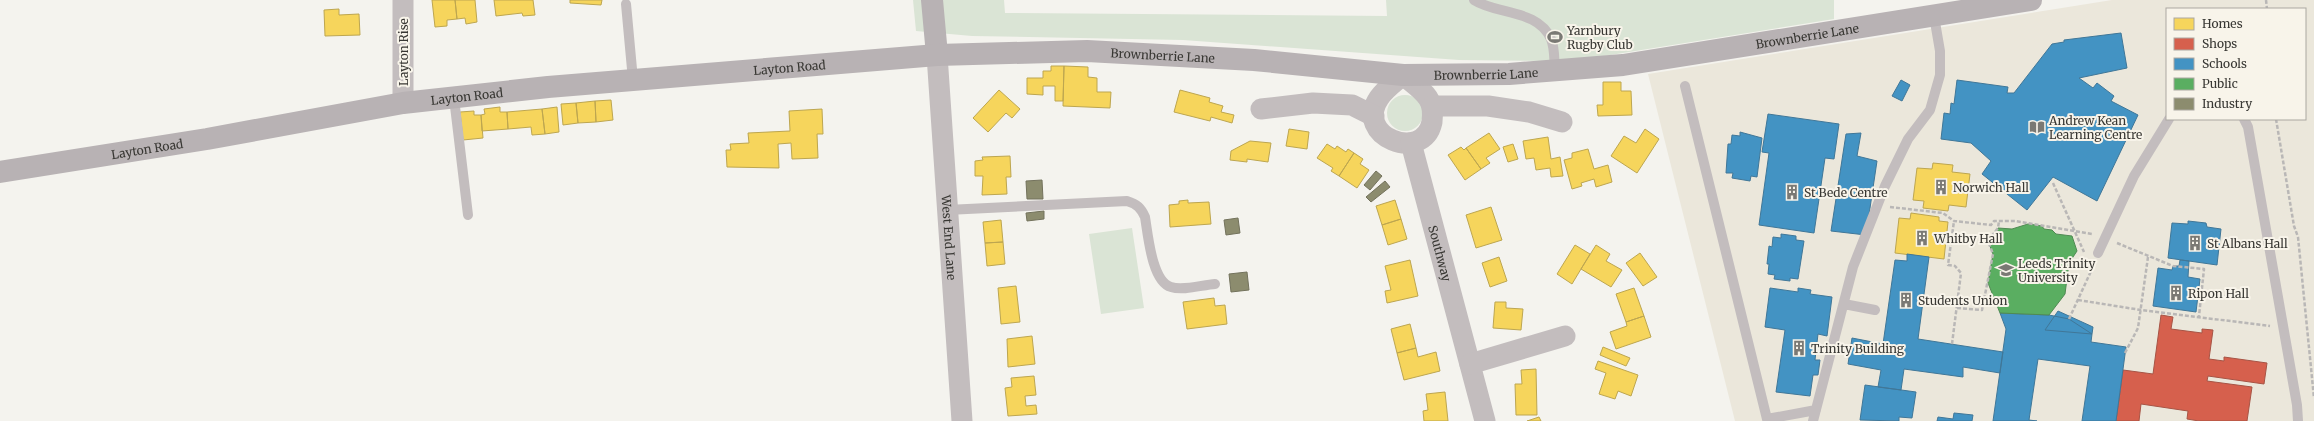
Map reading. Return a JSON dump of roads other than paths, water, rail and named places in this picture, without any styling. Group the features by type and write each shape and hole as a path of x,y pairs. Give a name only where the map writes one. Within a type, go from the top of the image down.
{"street":[{"name":"Layton Rise","path":"403,0 403,103"},
{"path":"932,0 937,55"},
{"name":"Brownberrie Lane","path":"937,55 1087,51 1254,60 1403,75 1509,74 1623,65 2031,0"},
{"name":"Layton Road","path":"0,172 207,138 403,103 633,80 937,55"},
{"name":"West End Lane","path":"937,55 962,421"},
{"path":"1403,75 1422,92 1432,106 1432,120 1427,132 1412,142 1403,144 1386,138 1376,124 1374,116 1378,99 1403,75"},
{"path":"1261,109 1313,103 1352,105 1374,116"},
{"path":"1432,106 1488,106 1529,112 1562,122"},
{"name":"Southway","path":"1412,142 1485,421"},
{"path":"1470,364 1565,336"}],"lane":[{"path":"1474,0 1485,8 1521,15 1534,21 1544,30 1551,40 1555,70"},
{"path":"626,4 633,80"},
{"path":"1813,421 1853,267 1877,205 1908,139 1930,110 1940,75 1940,51 1934,16"},
{"path":"1685,86 1767,420 1816,410"},
{"path":"454,98 468,215"},
{"path":"2098,254 2134,176 2167,120"},
{"path":"2244,120 2248,127 2297,405 2298,421"},
{"path":"947,210 1127,201 1135,203 1141,209 1145,217 1156,273 1165,285 1173,288 1215,284"},
{"path":"1844,304 1875,310"}],"place":[{"name":"Yarnbury Rugby Club","path":"1555,37"},
{"name":"Andrew Kean Learning Centre","path":"2037,127"},
{"name":"Norwich Hall","path":"1941,187"},
{"name":"St Bede Centre","path":"1792,192"},
{"name":"Whitby Hall","path":"1922,238"},
{"name":"St Albans Hall","path":"2195,243"},
{"name":"Leeds Trinity University","path":"2006,270"},
{"name":"Ripon Hall","path":"2176,293"},
{"name":"Students Union","path":"1906,300"},
{"name":"Trinity Building","path":"1799,348"}]}
